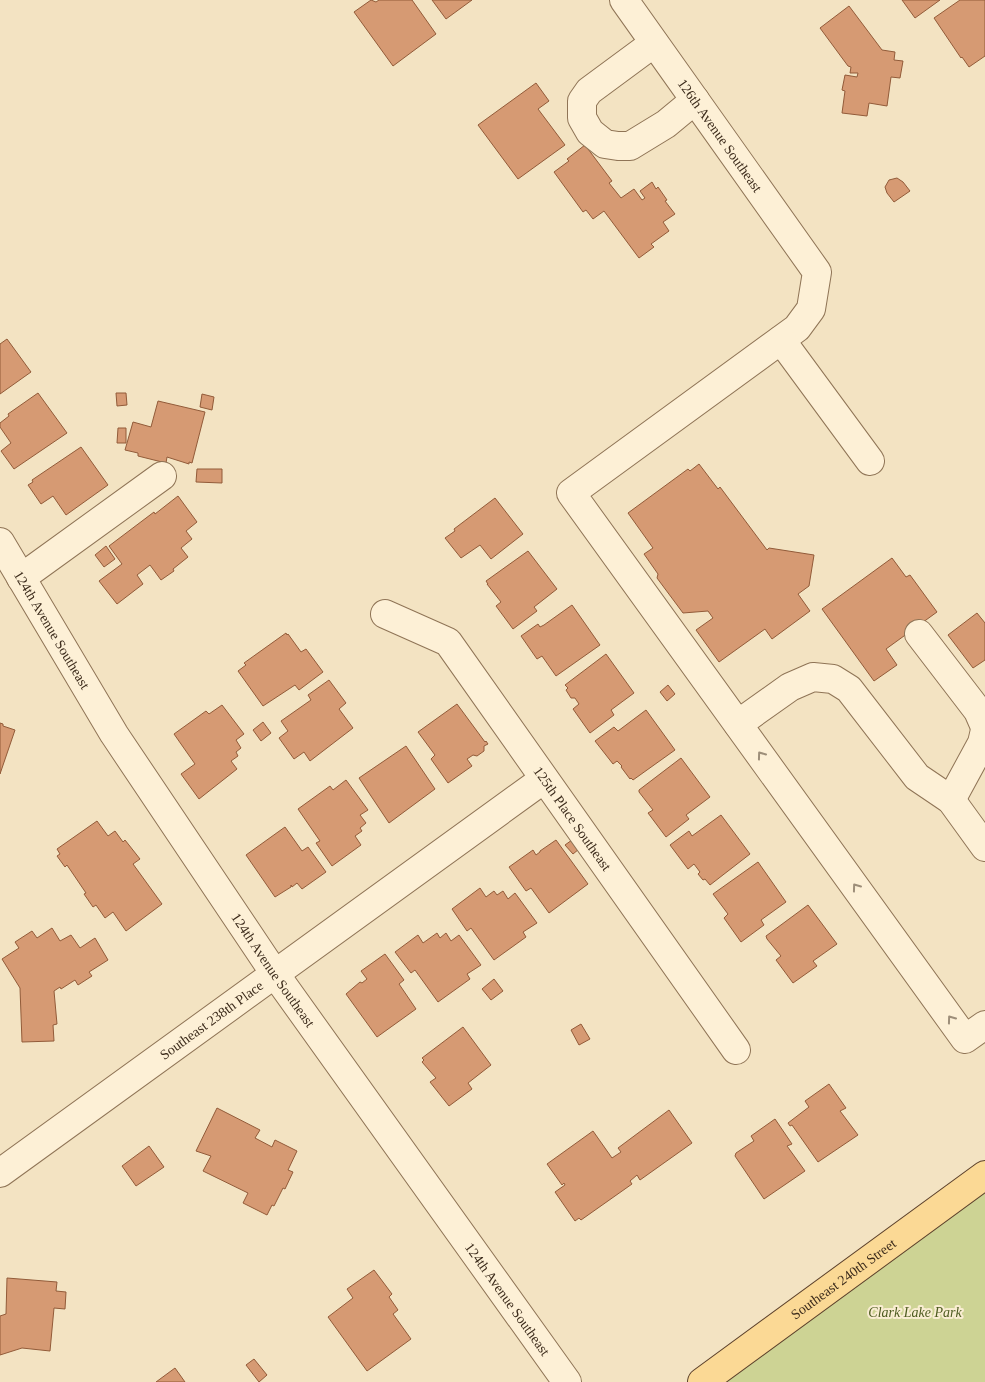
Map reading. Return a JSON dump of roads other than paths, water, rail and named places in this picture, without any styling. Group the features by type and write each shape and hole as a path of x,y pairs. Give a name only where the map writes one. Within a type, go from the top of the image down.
{"main road":[{"name":"Southeast 240th Street","path":"702,1382 985,1175"}],"street":[{"name":"126th Avenue Southeast","path":"624,0 817,272 811,309 797,328 781,340"},
{"path":"654,42 588,91 582,101 582,118 590,132 605,144 630,146 666,124 695,100"},
{"path":"870,461 781,340 571,493 965,1039 985,1025"},
{"path":"21,578 162,476"},
{"name":"124th Avenue Southeast","path":"0,542 114,734 276,974 567,1382"},
{"name":"125th Place Southeast","path":"386,614 448,642 736,1050"},
{"path":"919,634 978,711 985,728 982,743 950,800"},
{"path":"738,724 790,687 813,677 833,678 849,689 917,777 950,800 985,847"},
{"name":"Southeast 238th Place","path":"0,1173 544,779"}],"park label":[{"name":"Clark Lake Park","path":"915,1312"}]}
